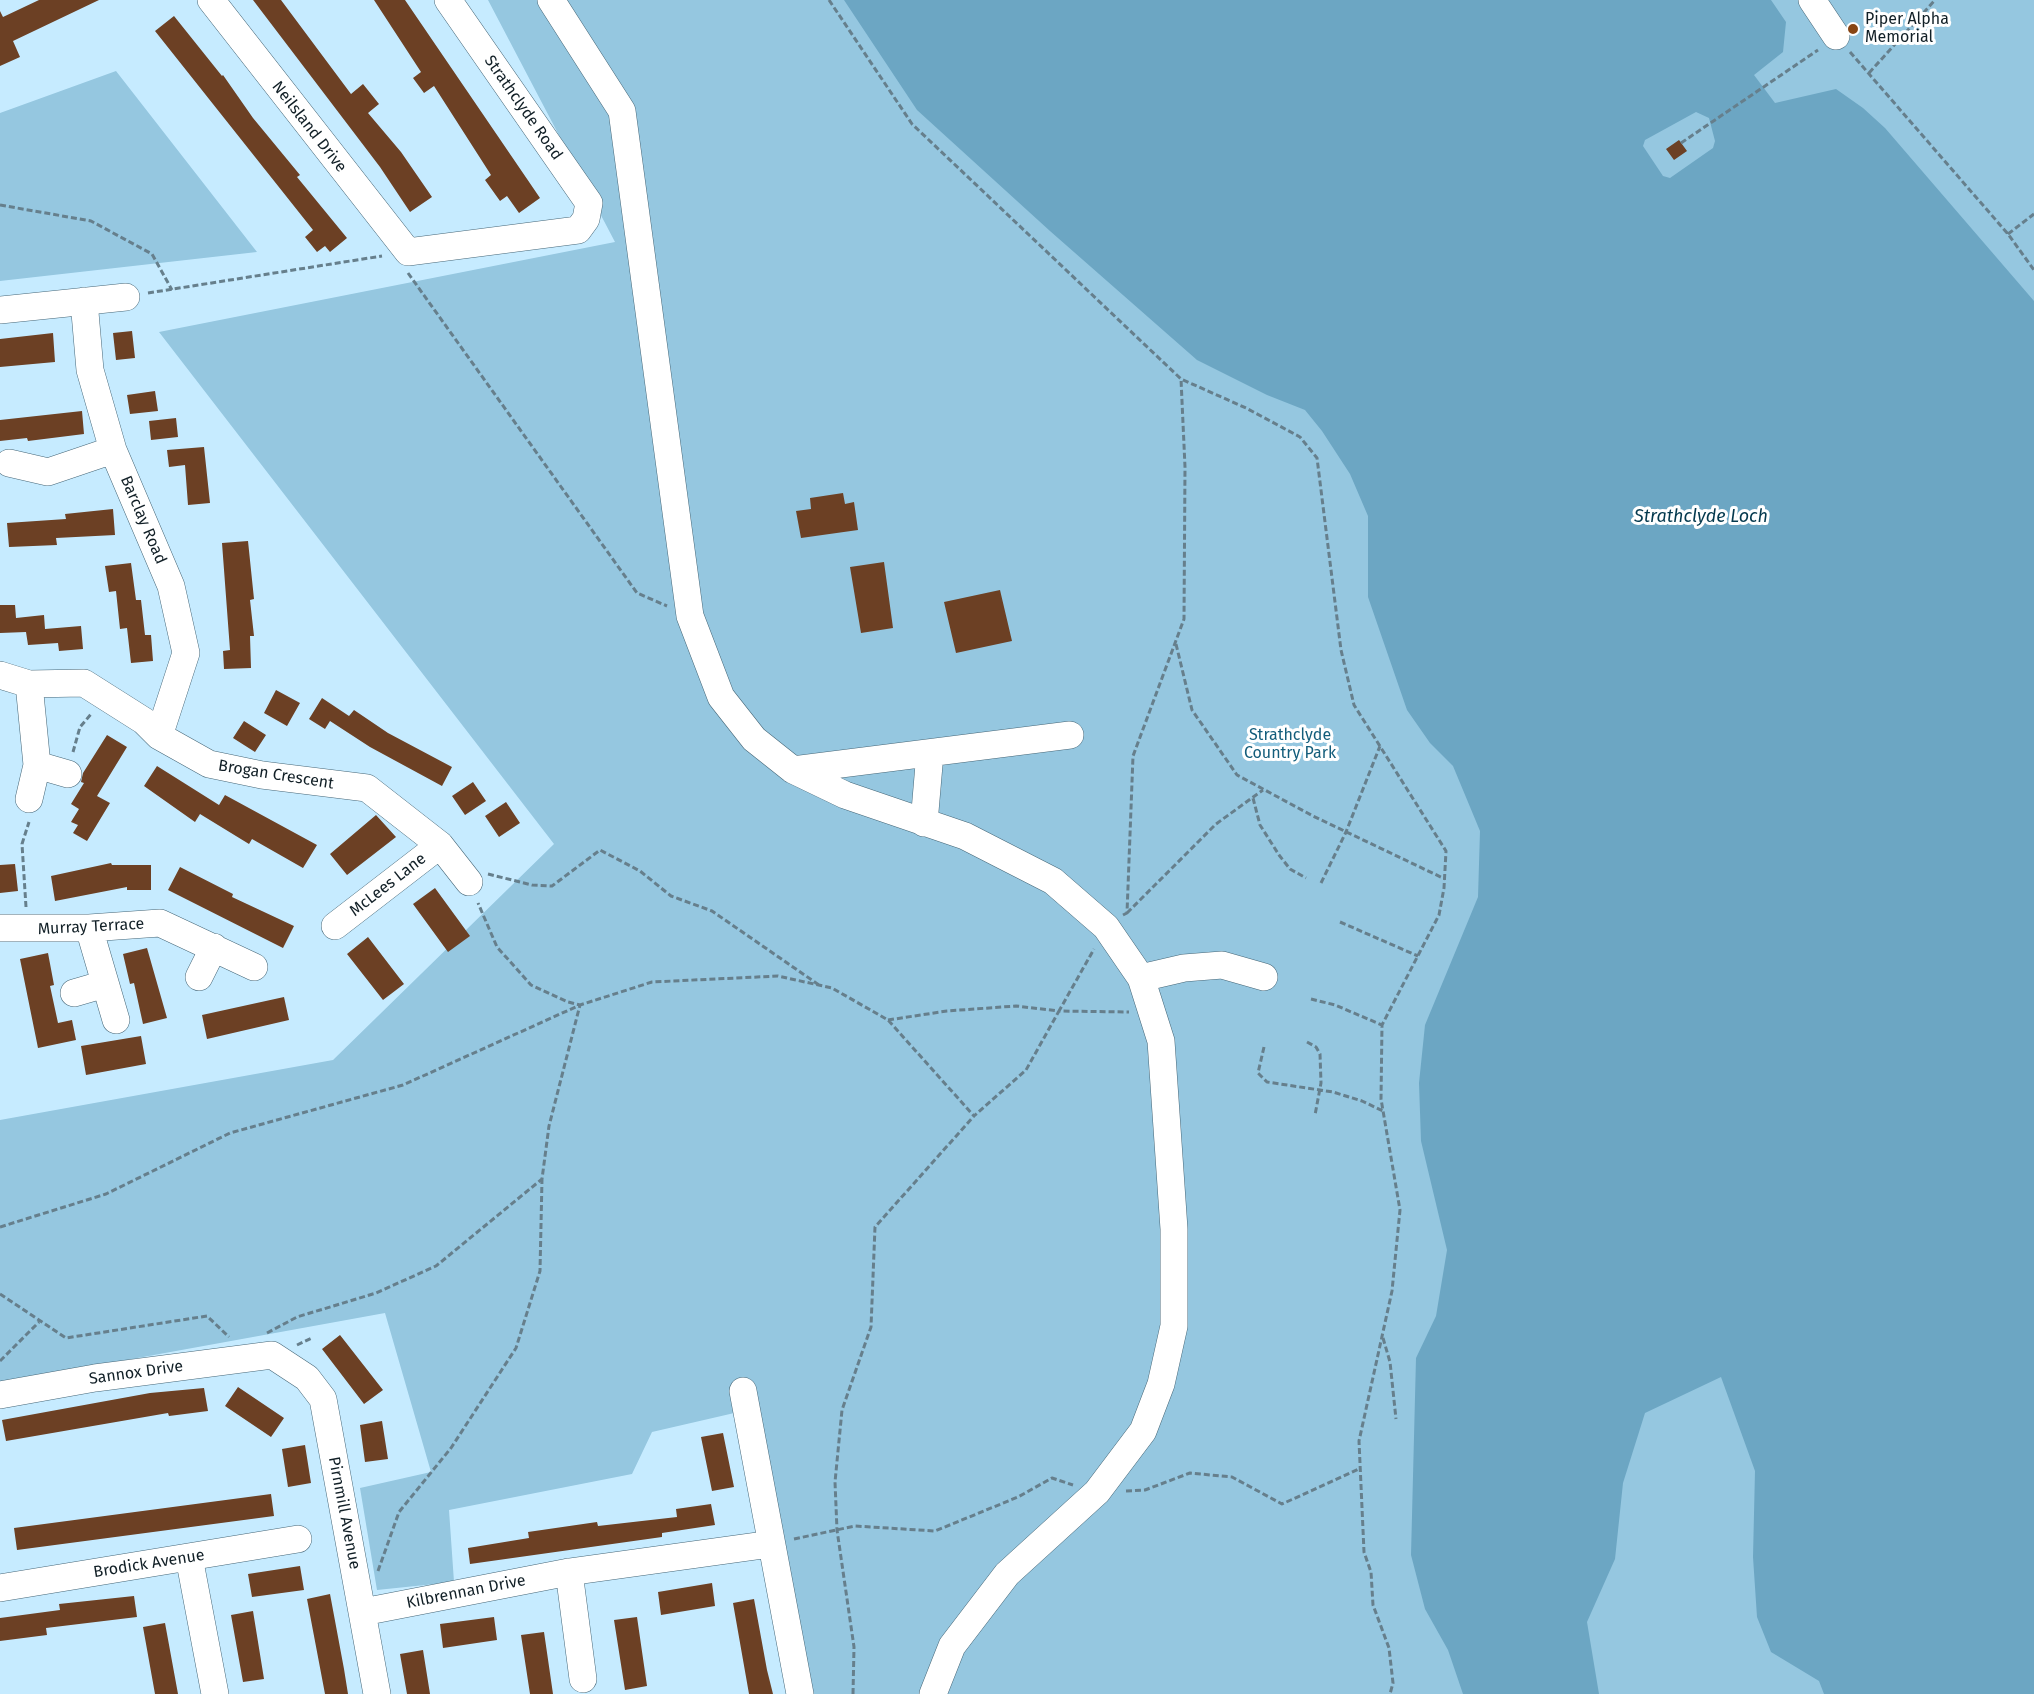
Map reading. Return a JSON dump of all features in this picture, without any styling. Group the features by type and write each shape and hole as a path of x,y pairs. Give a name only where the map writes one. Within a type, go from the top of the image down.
{"street":[{"name":"Neilsland Drive","path":"211,0 401,253"},
{"name":"Strathclyde Road","path":"401,253 579,231 586,219 589,203 448,0"},
{"path":"551,0 622,111 690,616 721,697 754,739 793,770 845,795 965,836 1053,881 1116,920 1140,978 1161,1041 1174,1229 1174,1326 1161,1384 1143,1431 1097,1492 1008,1574 952,1646 933,1694"},
{"path":"1812,0 1836,36"},
{"path":"0,310 126,297"},
{"name":"Barclay Road","path":"84,302 90,370 113,450 171,586 186,653 159,736"},
{"path":"9,463 48,472 113,450"},
{"name":"Brogan Crescent","path":"0,675 29,684 84,683 144,721 159,736 208,764 262,775 367,788 440,845 465,878"},
{"path":"29,684 37,765 29,799"},
{"path":"793,770 1070,735"},
{"path":"924,823 930,753"},
{"path":"37,765 68,774"},
{"name":"McLees Lane","path":"335,926 440,845"},
{"name":"Murray Terrace","path":"13,929 89,928 160,923 254,967"},
{"path":"89,928 116,1020"},
{"path":"199,977 213,947"},
{"path":"1140,978 1184,968 1222,965 1264,977"},
{"path":"74,993 105,984"},
{"name":"Sannox Drive","path":"0,1395 238,1356 272,1355"},
{"name":"Pirnmill Avenue","path":"272,1355 307,1378 323,1399 377,1694"},
{"path":"743,1391 800,1694"},
{"name":"Brodick Avenue","path":"0,1588 298,1539"},
{"name":"Kilbrennan Drive","path":"363,1612 569,1572 771,1544"},
{"path":"189,1557 215,1694"},
{"path":"569,1572 583,1679"}],"path":[{"path":"829,0 912,124 1181,380 1246,408 1299,437 1317,458 1341,650 1354,705 1446,851 1445,879 1438,915 1382,1025 1383,1111 1400,1210 1392,1291 1359,1441 1360,1505 1364,1552 1371,1572 1372,1605 1389,1648 1393,1683 1390,1694"},
{"path":"1869,74 1935,0"},
{"path":"1681,143 1772,83 1836,36 2008,234 2034,270"},
{"path":"0,205 91,221 152,254 172,290"},
{"path":"2008,234 2034,214"},
{"path":"126,297 401,253 637,593 690,616"},
{"path":"1116,920 1133,756 1184,619 1185,467 1181,380"},
{"path":"1176,642 1192,710 1237,775 1346,832 1445,879"},
{"path":"68,774 74,743 80,727 106,697"},
{"path":"1321,882 1346,832 1380,746"},
{"path":"853,1694 854,1647 837,1530 835,1482 842,1410 871,1327 875,1227 974,1116 1026,1070 1059,1011 1116,920 1216,824 1264,789"},
{"path":"1253,798 1260,825 1279,855 1290,869 1306,878"},
{"path":"13,929 22,844 32,805 29,799"},
{"path":"580,1005 531,985 497,947 465,878 482,873 532,885 552,886 600,850 640,871 671,896 712,911 820,986"},
{"path":"1340,922 1418,956"},
{"path":"0,1227 106,1194 230,1133 403,1085 580,1005 652,982 778,976 831,988 888,1020 974,1116"},
{"path":"1311,999 1335,1005 1382,1025"},
{"path":"375,1579 399,1512 451,1448 516,1348 540,1272 542,1179 549,1126 580,1005"},
{"path":"888,1020 947,1011 1016,1006 1059,1011 1152,1012"},
{"path":"1307,1042 1316,1047 1320,1054 1320,1090 1315,1115"},
{"path":"1264,1047 1258,1073 1267,1082 1320,1090 1362,1101 1383,1111"},
{"path":"0,1294 66,1338 207,1316 238,1356 257,1338 297,1317 376,1293 436,1266 542,1179"},
{"path":"0,1362 39,1322"},
{"path":"1382,1336 1390,1362 1396,1419"}],"green space":[{"name":"Strathclyde Country Park","path":"488,0 2034,0 2034,1694 810,1694 756,1408 652,1432 632,1474 449,1510 454,1582 377,1590 360,1488 431,1472 385,1313 0,1383 0,1120 333,1060 554,844 159,332 615,242"},
{"path":"116,71 257,252 0,281 0,113"}],"water":[{"name":"Strathclyde Loch","path":"844,0 1771,0 1786,22 1783,52 1754,75 1775,103 1836,89 1863,108 1885,128 2034,301 2034,1694 1824,1694 1819,1681 1771,1652 1757,1617 1753,1557 1755,1471 1721,1377 1645,1413 1623,1483 1615,1559 1587,1622 1599,1694 1463,1694 1448,1650 1425,1609 1411,1555 1416,1358 1436,1316 1447,1250 1421,1141 1419,1083 1425,1025 1478,897 1480,831 1453,766 1430,743 1407,710 1368,597 1368,516 1350,474 1322,431 1305,410 1267,395 1197,360 917,110","holes":["1696,112 1709,118 1715,141 1713,148 1670,178 1663,176 1643,146 1645,140"]}],"building":[{"path":"39,0 99,0 13,41 20,57 0,66 0,11 3,17"},
{"path":"253,0 281,0 351,94 363,84 379,104 368,113 401,152 432,197 410,212 380,167"},
{"path":"374,0 405,0 540,198 519,213 507,196 500,201 485,180 491,175 434,86 424,93 413,78 421,72"},
{"path":"174,16 223,75 253,118 300,175 297,177 347,238 330,252 325,246 317,252 305,237 313,230 155,31"},
{"path":"1679,140 1687,151 1674,160 1666,149"},
{"path":"132,331 135,358 116,360 113,333"},
{"path":"53,333 55,362 0,367 0,339"},
{"path":"155,391 158,411 130,414 127,395"},
{"path":"82,411 84,434 28,441 27,438 0,441 0,420"},
{"path":"176,418 178,437 151,440 149,421"},
{"path":"204,447 210,503 188,505 185,465 169,467 167,450"},
{"path":"843,493 845,504 854,502 858,530 801,538 796,511 811,509 810,498"},
{"path":"113,509 115,535 56,538 57,545 9,547 7,523 66,519 65,514"},
{"path":"248,541 254,599 250,600 254,636 250,636 251,668 224,669 223,651 230,650 222,543"},
{"path":"884,562 893,628 861,633 850,567"},
{"path":"131,563 136,600 141,600 145,635 151,635 153,661 131,663 127,628 120,629 116,591 109,592 105,566"},
{"path":"1000,590 1012,641 956,653 944,602"},
{"path":"0,605 15,605 16,618 44,615 45,629 81,626 83,649 59,651 58,643 28,645 26,632 0,633"},
{"path":"276,690 300,703 287,726 264,713"},
{"path":"322,698 349,716 354,710 388,733 452,767 442,786 370,747 330,721 325,729 309,719"},
{"path":"244,721 266,735 255,752 233,738"},
{"path":"107,735 127,747 97,796 110,803 87,841 73,833 78,825 71,822 79,809 71,804 84,783 81,782 83,773"},
{"path":"157,766 219,805 225,795 317,845 303,868 252,839 249,844 200,814 195,822 144,786"},
{"path":"473,782 486,801 465,815 452,796"},
{"path":"506,802 520,823 499,837 485,816"},
{"path":"376,815 396,837 347,875 330,854"},
{"path":"111,863 112,865 151,865 151,890 127,890 127,887 55,901 51,876"},
{"path":"15,864 18,891 0,893 0,865"},
{"path":"180,867 233,894 232,897 294,926 283,948 168,890"},
{"path":"435,888 470,936 448,952 413,904"},
{"path":"368,937 404,984 383,1000 347,954"},
{"path":"147,948 167,1018 143,1024 134,983 130,984 123,954"},
{"path":"48,953 54,985 50,986 58,1023 72,1020 76,1040 38,1048 20,959"},
{"path":"284,997 289,1020 207,1039 202,1015"},
{"path":"141,1036 146,1064 86,1075 81,1046"},
{"path":"340,1335 383,1390 364,1404 322,1349"},
{"path":"238,1387 284,1418 271,1437 225,1406"},
{"path":"204,1388 208,1411 169,1416 168,1413 6,1441 2,1420 150,1393"},
{"path":"382,1421 388,1459 365,1462 360,1425"},
{"path":"723,1433 734,1487 712,1491 701,1437"},
{"path":"305,1445 311,1483 288,1487 282,1449"},
{"path":"271,1494 274,1516 17,1550 14,1528"},
{"path":"711,1504 715,1525 662,1533 662,1537 470,1564 468,1548 529,1538 528,1532 597,1522 598,1526 677,1517 676,1509"},
{"path":"300,1566 304,1590 252,1597 248,1574"},
{"path":"712,1583 715,1606 661,1615 658,1592"},
{"path":"330,1594 348,1694 325,1694 307,1599"},
{"path":"134,1596 137,1617 46,1628 47,1635 0,1641 0,1618 60,1610 59,1604"},
{"path":"754,1599 773,1694 749,1694 733,1603"},
{"path":"253,1611 264,1679 243,1682 231,1615"},
{"path":"494,1617 497,1640 443,1648 440,1624"},
{"path":"637,1617 647,1686 625,1690 614,1620"},
{"path":"165,1623 178,1694 155,1694 143,1627"},
{"path":"544,1632 553,1694 530,1694 521,1635"},
{"path":"423,1650 430,1694 407,1694 400,1654"}],"place":[{"name":"Piper Alpha Memorial","path":"1853,29"}]}
